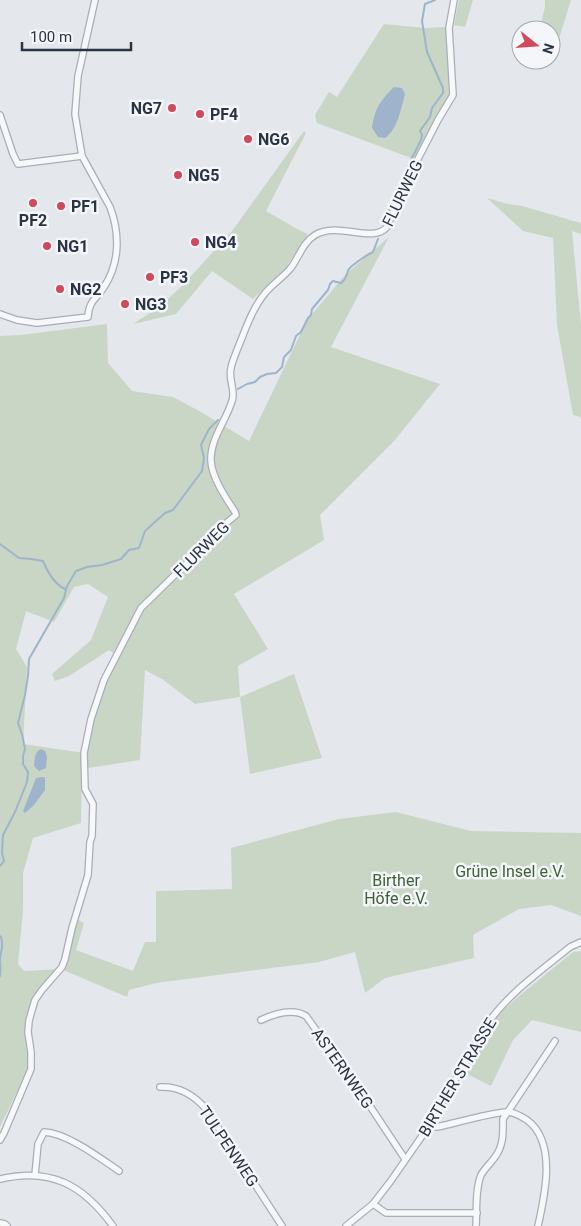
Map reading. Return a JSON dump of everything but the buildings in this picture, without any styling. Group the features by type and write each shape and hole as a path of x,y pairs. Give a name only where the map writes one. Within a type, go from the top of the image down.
{"street":[{"path":"0,314 17,320 37,323 88,317 90,306 107,282 115,259 117,246 116,229 110,207 82,156 75,114 78,76 95,0"},
{"name":"FLURWEG","path":"0,1140 32,1062 28,1021 36,1000 62,966 65,959 76,912 88,874 93,804 85,789 84,753 91,719 104,680 141,608 219,529 236,515 217,484 211,462 214,441 232,402 234,393 230,381 230,369 250,319 260,300 291,268 306,243 316,234 334,230 375,234 384,232 387,228 402,190 453,95 448,28 454,0"},
{"path":"0,114 12,154 18,164 82,156"},
{"name":"BIRTHER STRASSE","path":"346,1226 373,1204 429,1126 492,1016 506,1000 570,947 581,942"},
{"name":"ASTERNWEG","path":"261,1020 273,1015 286,1013 298,1013 306,1016 360,1091 405,1159"},
{"path":"476,1226 478,1185 482,1174 497,1155 501,1145 504,1133 503,1119 555,1041"},
{"name":"TULPENWEG","path":"160,1087 170,1086 184,1092 198,1100 206,1109 282,1226"},
{"path":"429,1126 437,1127 489,1114 507,1112 516,1114 531,1123 542,1142 546,1180 538,1226"},
{"path":"35,1175 38,1144 44,1132 50,1132 74,1143 119,1171"},
{"path":"1,1179 35,1175 62,1182 86,1196 113,1226"},
{"path":"373,1204 386,1213 477,1213"},
{"path":"0,1223 7,1226"}],"green space":[{"path":"459,0 473,0 465,27 454,25"},
{"path":"545,0 571,0 561,32 561,20 542,20"},
{"path":"384,24 425,28 446,27 449,95 414,159 317,123 315,115 329,92 337,97"},
{"path":"304,131 306,133 266,211 308,234 287,266 253,299 212,271 176,314 133,324 159,307 182,286 232,231"},
{"path":"487,198 581,223 581,234 572,231 581,324 581,417 573,415 557,325 553,238 523,231"},
{"path":"389,237 331,347 440,384 395,440 320,515 324,540 234,594 268,649 238,666 240,697 195,704 162,679 145,670 140,760 82,769 81,823 33,838 23,873 23,910 18,964 24,971 61,969 36,996 27,1031 28,1066 0,1127 0,336 107,324 108,363 132,391 173,397 249,441 307,320 346,274","holes":["88,584 108,597 91,640 52,674 55,681 69,676 109,650 115,654 96,700 84,753 23,744 27,667 16,649 26,611 54,622 74,587"]},
{"path":"294,674 322,758 250,774 240,697"},
{"name":"Birther Höfe e.V.","path":"396,812 471,831 581,833 581,916 551,905 519,909 473,935 474,958 385,978 365,993 355,952 319,962 156,983 129,990 127,997 61,969 78,920 84,923 76,950 133,971 145,942 156,942 156,891 232,889 231,848 339,819"},
{"path":"581,951 581,1032 532,1020 513,1040 491,1086 465,1073 498,1015 573,952"}],"water":[{"path":"394,87 402,88 405,94 398,118 393,129 385,138 378,137 372,128 375,115 382,101"},
{"path":"41,749 45,751 47,757 46,768 39,771 34,766 36,754"},
{"path":"36,778 45,778 45,790 34,805 25,813 23,811"}],"waterway":[{"path":"386,216 421,140 422,135 420,131 430,117 432,108 443,93 443,88 427,52 422,21 425,4 435,0"},
{"path":"238,389 255,382 267,374 276,373 282,367 284,357 291,350 296,336 301,332 311,315 312,309 328,290 330,284 333,281 341,283 351,267 373,252 378,239"},
{"path":"0,866 4,861 2,853 3,835 27,782 28,772 23,764 25,749 18,723 25,695 29,659 64,598 67,586 76,571 121,559 129,550 139,548 145,531 165,513 173,510 202,471 204,458 201,445 209,429 218,420"},
{"path":"0,544 19,558 43,561 52,578 65,589"},
{"path":"0,936 2,940 0,976"}],"place":[{"name":"NG7","path":"172,108"},
{"name":"PF4","path":"200,114"},
{"name":"NG6","path":"248,139"},
{"name":"NG5","path":"178,175"},
{"name":"PF2","path":"33,203"},
{"name":"PF1","path":"61,206"},
{"name":"NG4","path":"195,242"},
{"name":"NG1","path":"47,246"},
{"name":"PF3","path":"150,277"},
{"name":"NG2","path":"60,289"},
{"name":"NG3","path":"125,304"}],"park label":[{"name":"Grüne Insel e.V.","path":"510,871"}]}
